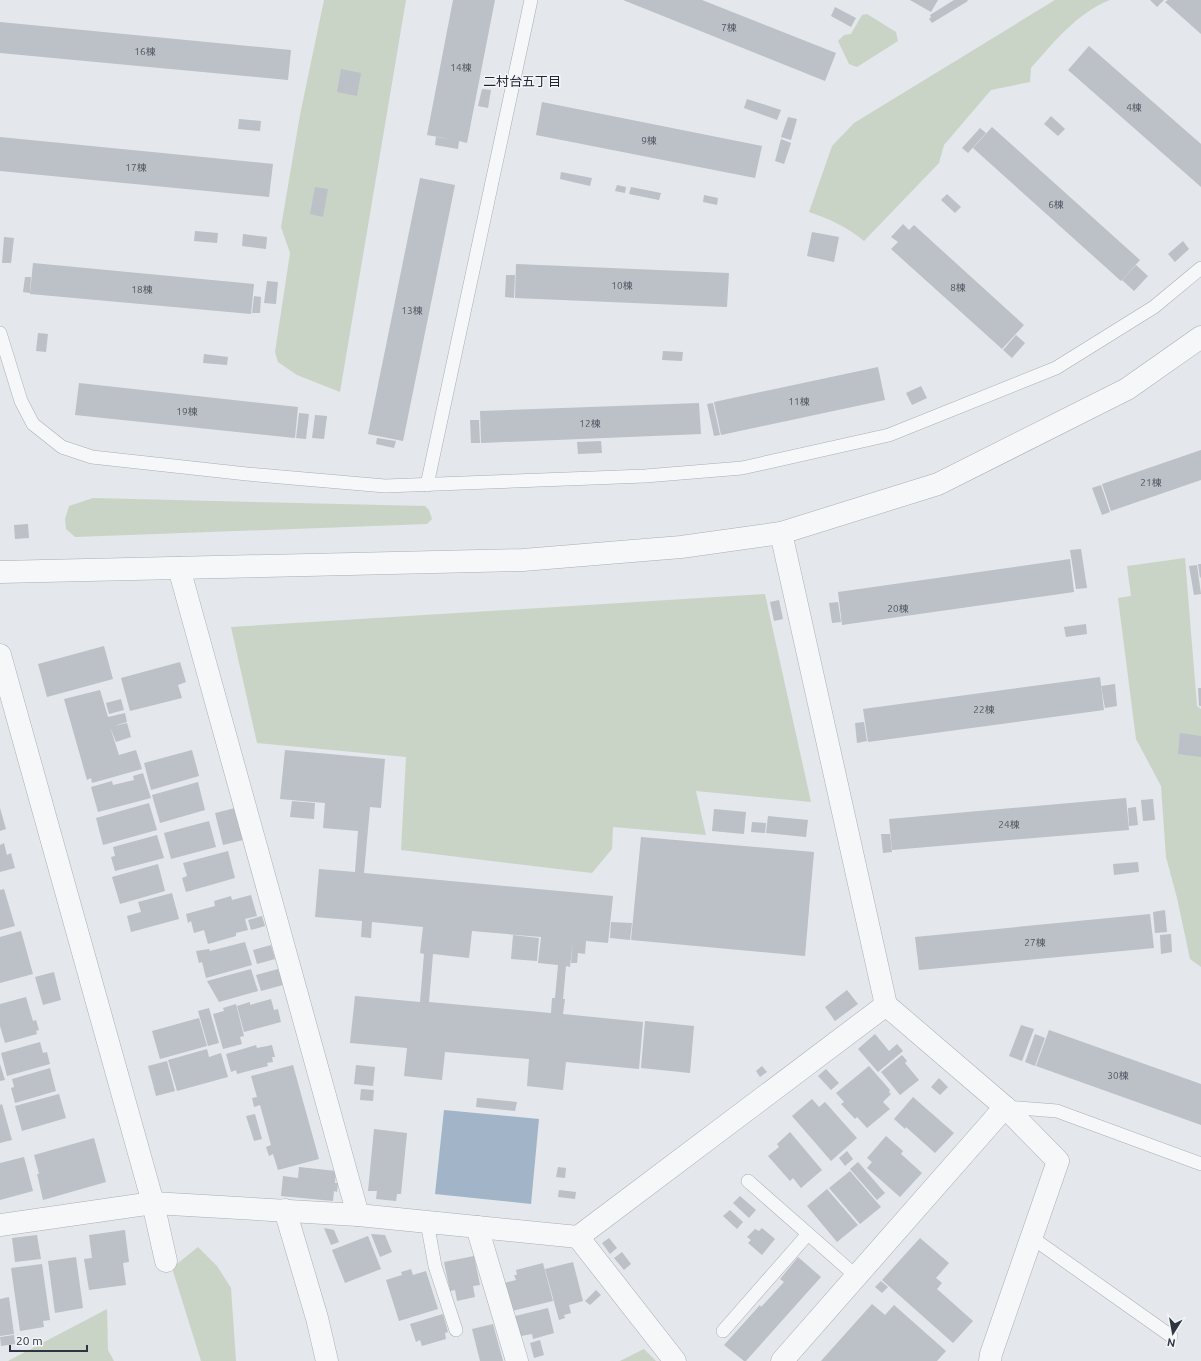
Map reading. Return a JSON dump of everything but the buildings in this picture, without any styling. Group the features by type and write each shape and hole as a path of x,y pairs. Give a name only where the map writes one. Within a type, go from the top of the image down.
{"street":[{"path":"0,572 523,560 681,547 781,533 938,484 1127,389 1201,337"},
{"path":"781,533 886,1005 1005,1107 1058,1161 991,1354 990,1361"},
{"path":"179,568 358,1215"},
{"path":"0,655 153,1204 166,1261"},
{"path":"0,1225 153,1204 358,1215 578,1237 886,1005"},
{"path":"782,1361 1005,1107"},
{"path":"285,1210 317,1318 327,1361"},
{"path":"477,1227 517,1361"},
{"path":"578,1237 675,1361"}],"lane":[{"path":"427,484 531,0"},
{"path":"0,333 21,401 33,424 62,447 92,457 246,474 385,486 645,476 742,468 889,435 1056,368 1154,307 1201,268"},
{"path":"1005,1107 1056,1111 1201,1164"},
{"path":"748,1181 856,1276"},
{"path":"427,1222 435,1266 456,1330"},
{"path":"723,1331 808,1234"},
{"path":"1031,1237 1171,1336"}],"green space":[{"path":"324,0 406,0 340,392 297,375 278,362 275,352 290,253 281,227 300,115"},
{"path":"1055,0 1110,0 1087,12 1057,38 1031,68 1030,82 991,90 944,145 939,163 864,241 838,224 809,212 832,146 854,123"},
{"path":"867,14 896,32 898,41 857,67 849,64 838,41 844,35 851,34 862,15"},
{"path":"93,498 425,506 429,510 432,519 427,524 75,537 66,529 65,519 69,506"},
{"path":"1185,558 1197,706 1201,709 1201,967 1190,959 1177,898 1166,857 1161,786 1136,739 1118,598 1131,596 1127,566"},
{"path":"765,594 811,802 696,791 706,835 613,827 612,849 592,873 401,850 406,757 257,743 231,627"},
{"path":"198,1247 217,1266 231,1288 236,1361 201,1361 172,1268"},
{"path":"107,1309 108,1350 114,1361 8,1361"},
{"path":"644,1349 656,1361 620,1361"}],"water":[{"path":"444,1110 539,1119 531,1204 435,1194"}],"district":[{"name":"二村台五丁目","path":"522,81"}]}
